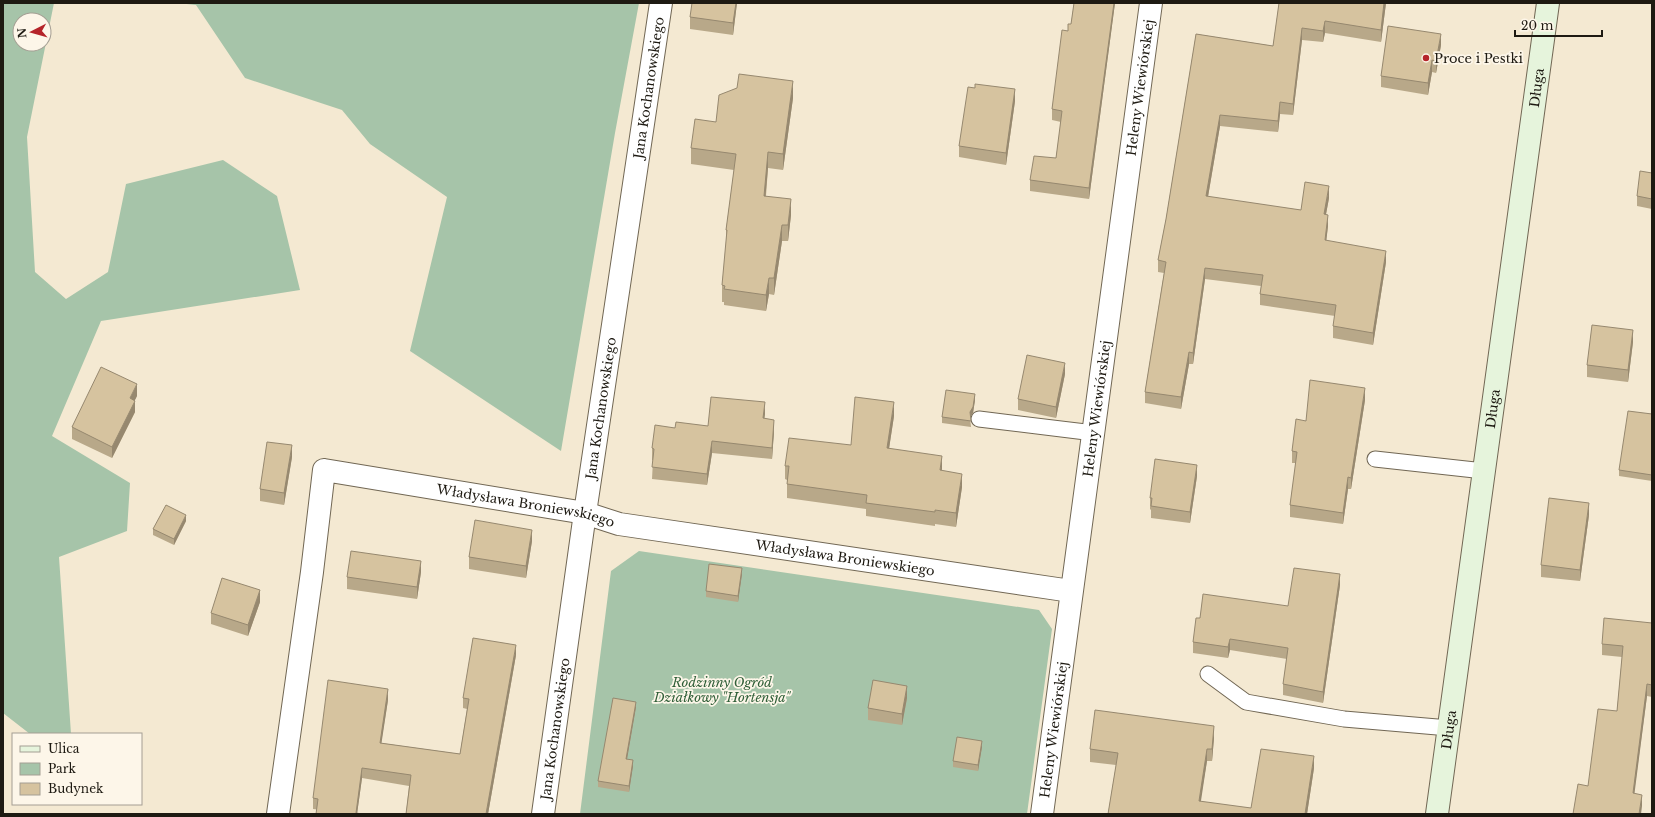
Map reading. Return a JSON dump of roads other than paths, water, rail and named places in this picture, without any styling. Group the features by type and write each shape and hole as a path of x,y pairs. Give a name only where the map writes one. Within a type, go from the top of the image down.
{"main road":[{"name":"Długa","path":"1437,814 1450,728 1548,3"}],"street":[{"name":"Jana Kochanowskiego","path":"543,814 585,513 662,3"},
{"name":"Heleny Wiewiórskiej","path":"1042,814 1151,3"},
{"name":"Władysława Broniewskiego","path":"278,814 312,572 324,470 585,513 620,524 1071,591"}],"lane":[{"path":"979,419 1094,433"},
{"path":"1375,459 1484,471"},
{"path":"1208,674 1246,702 1344,719 1450,728"}],"place":[{"name":"Proce i Pestki","path":"1426,58"}],"park label":[{"name":"Rodzinny Ogród Działkowy \"Hortensja\"","path":"722,690"}]}
